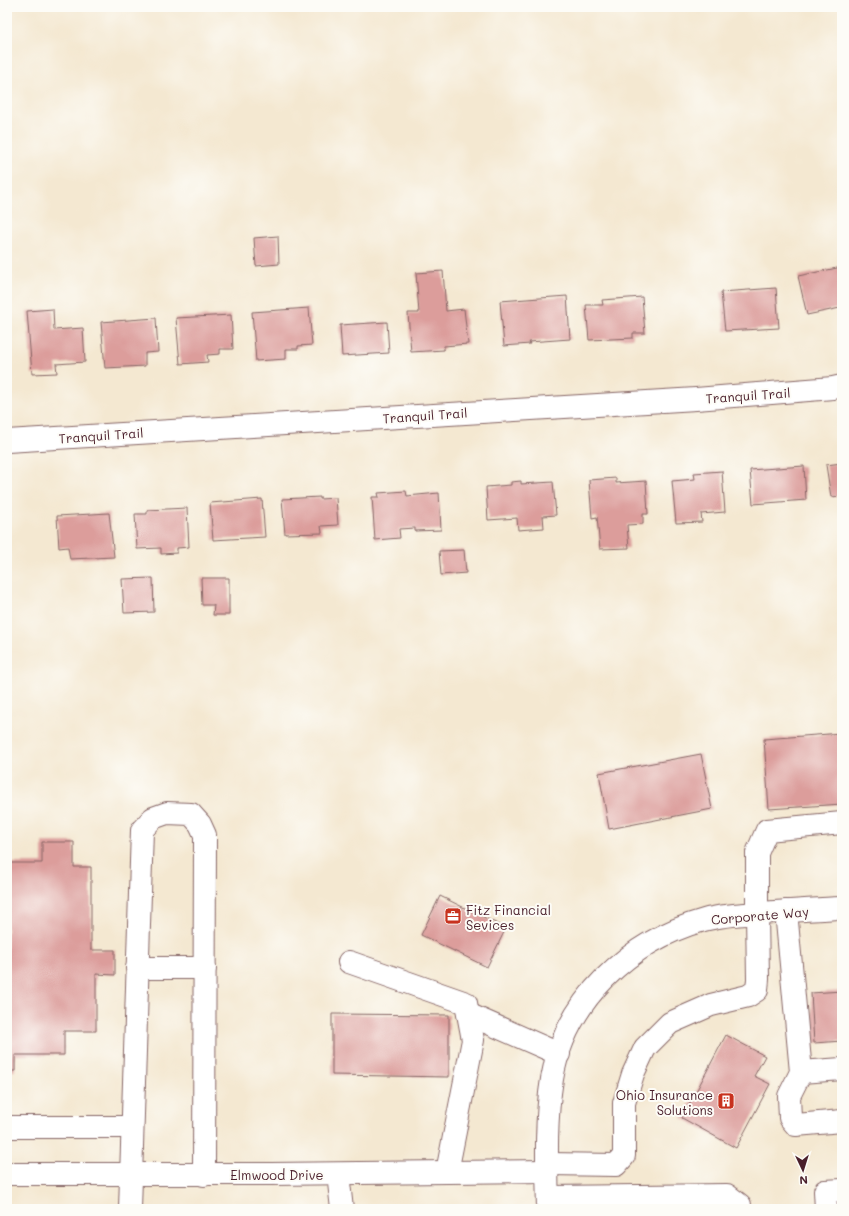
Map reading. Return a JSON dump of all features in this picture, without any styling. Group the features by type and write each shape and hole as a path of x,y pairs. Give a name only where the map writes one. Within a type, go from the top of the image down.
{"street":[{"name":"Tranquil Trail","path":"7,441 696,398 833,388 842,386"},
{"path":"130,1209 142,830 153,818 167,813 191,814 200,824 205,835 204,1174"},
{"path":"756,913 757,853 767,830 842,823"},
{"name":"Corporate Way","path":"548,1203 548,1114 552,1078 562,1043 576,1014 595,988 616,967 641,948 670,932 705,920 736,914 842,908"},
{"path":"786,911 801,1072 789,1096 790,1118 796,1125 842,1121"},
{"name":"Elmwood Drive","path":"7,1174 338,1174 447,1172 616,1165 624,1156 624,1103 633,1074 645,1048 670,1023 711,1005 748,996 757,990 756,913"},
{"path":"350,962 466,1002 473,1040 447,1172"},
{"path":"137,968 204,968"},
{"path":"468,1014 559,1054"},
{"path":"801,1072 842,1069"},
{"path":"7,1127 132,1127"},
{"path":"338,1174 342,1209"},
{"path":"826,1209 825,1191 842,1190"},
{"path":"548,1203 616,1202 727,1195 740,1205 740,1209"}],"building":[{"path":"278,236 279,264 256,266 254,238"},
{"path":"842,267 842,314 840,308 807,315 798,276"},
{"path":"443,271 446,311 464,309 468,344 444,346 444,350 411,352 408,313 419,313 416,273"},
{"path":"776,288 779,328 725,331 721,292"},
{"path":"567,296 570,339 529,342 530,344 504,346 500,301"},
{"path":"642,297 645,333 633,333 633,338 589,340 586,305 603,305 602,300"},
{"path":"309,308 312,345 298,346 298,349 286,349 286,359 256,361 252,312"},
{"path":"53,309 54,330 83,328 85,362 56,364 57,373 32,374 27,311"},
{"path":"231,315 233,349 220,349 220,354 207,355 208,362 180,364 176,318"},
{"path":"156,318 158,352 145,353 145,366 105,368 101,322"},
{"path":"387,322 389,353 342,356 340,325"},
{"path":"842,463 842,496 831,497 826,465"},
{"path":"804,466 806,500 753,504 750,470"},
{"path":"722,471 725,512 701,514 702,522 676,523 672,481 695,479 694,473"},
{"path":"616,478 616,483 646,481 648,514 643,514 643,524 627,525 629,548 600,549 597,517 592,518 589,480"},
{"path":"521,481 521,484 553,482 556,515 543,516 544,528 518,530 517,518 488,520 486,487 511,485 511,482"},
{"path":"406,491 407,496 439,493 441,530 415,531 415,528 399,529 400,538 375,540 372,497 379,497 378,493"},
{"path":"320,497 320,499 336,498 338,525 321,526 322,533 285,534 282,499"},
{"path":"262,499 265,537 213,540 210,503"},
{"path":"187,508 189,547 177,548 177,553 161,554 161,548 137,549 135,514 147,514 147,510"},
{"path":"109,513 114,557 70,559 68,547 59,548 57,516"},
{"path":"464,550 466,573 441,575 439,551"},
{"path":"153,578 154,612 124,613 122,579"},
{"path":"201,578 229,578 229,615 213,615 214,605 202,605"},
{"path":"842,733 842,804 769,809 764,739"},
{"path":"701,754 712,809 609,829 599,773"},
{"path":"42,842 74,842 74,867 91,867 91,950 115,950 115,975 96,974 96,1031 64,1031 64,1055 15,1055 15,1071 7,1071 7,863 42,863"},
{"path":"440,896 506,928 487,967 421,935"},
{"path":"842,991 842,1041 814,1043 811,993"},
{"path":"332,1014 449,1015 449,1077 332,1075"},
{"name":"Ohio Insurance Solutions","path":"726,1035 765,1056 754,1076 770,1084 736,1148 682,1118"},
{"path":"638,1199 702,1199 702,1209 639,1209"}],"place":[{"name":"Fitz Financial Sevices","path":"453,916"},
{"name":"Ohio Insurance Solutions","path":"726,1101"}]}
